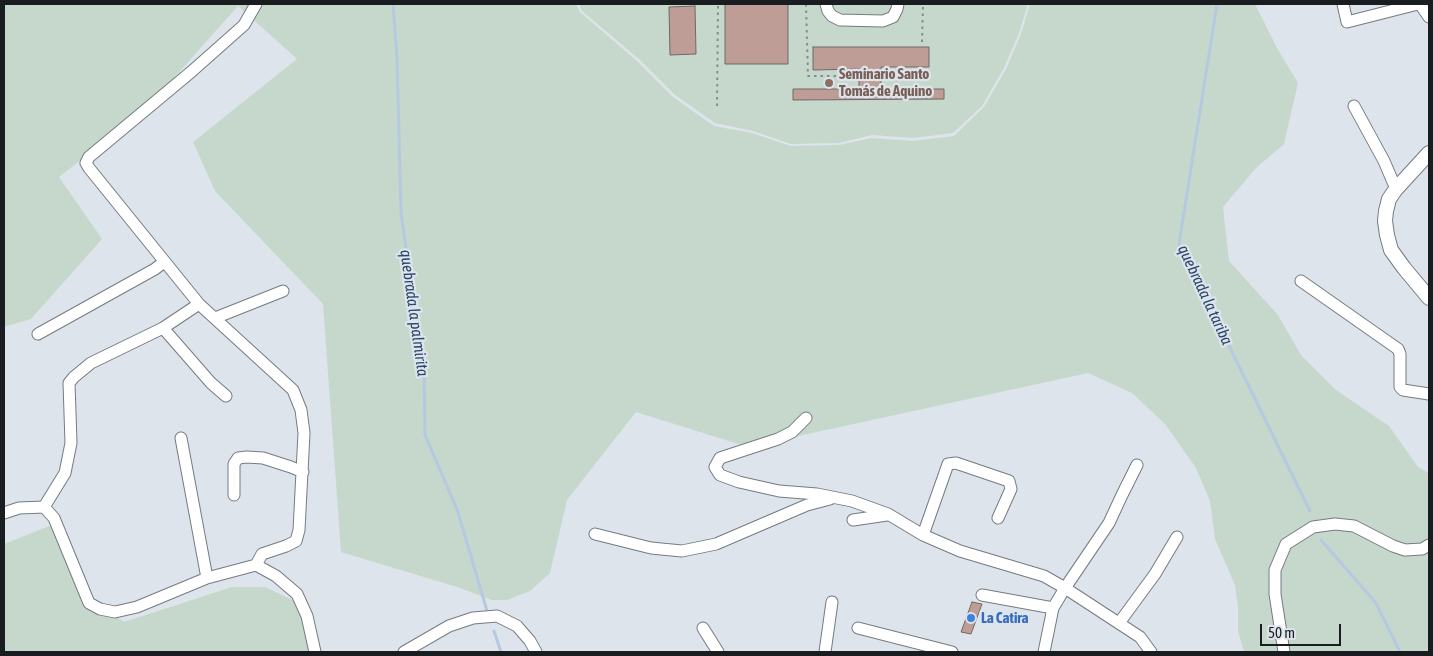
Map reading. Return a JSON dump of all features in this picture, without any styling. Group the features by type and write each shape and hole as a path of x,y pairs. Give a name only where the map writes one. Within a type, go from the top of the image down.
{"street":[{"path":"256,4 244,25 89,157 86,163 198,304 293,390 301,410 304,433 299,530 296,540 286,546 262,554 256,565"},
{"path":"826,4 832,16 840,20 883,21 893,17 898,4"},
{"path":"1343,4 1347,22 1419,4 1429,17"},
{"path":"1354,106 1384,161 1396,189"},
{"path":"1429,153 1396,189 1389,200 1385,221 1391,250 1429,298"},
{"path":"38,334 155,269 164,262"},
{"path":"1301,281 1398,349 1400,354 1400,387 1403,390 1429,394"},
{"path":"214,318 283,291"},
{"path":"44,507 65,473 70,450 69,383 91,364 163,328 198,304"},
{"path":"163,328 211,383 226,396"},
{"path":"806,418 792,432 778,440 720,458 715,467 720,475 739,482 780,491 818,494 852,501 888,514 923,535 960,551 1044,576 1140,637 1151,652"},
{"path":"181,438 207,578"},
{"path":"234,495 234,464 238,458 262,458 303,472"},
{"path":"923,535 948,464 956,463 1009,481 1011,489 998,518"},
{"path":"1044,652 1053,608 1109,523 1138,465"},
{"path":"595,534 650,548 682,551 716,544 807,505 835,498"},
{"path":"4,513 19,508 44,507"},
{"path":"44,507 54,518 89,603 115,612 137,607 207,578 256,565 276,576 297,594 308,616 315,652"},
{"path":"853,520 888,514"},
{"path":"1284,652 1275,594 1275,570 1286,544 1313,527 1335,524 1354,526 1392,546 1405,550 1422,550 1429,545"},
{"path":"1119,623 1155,574 1177,537"},
{"path":"982,595 1053,608"},
{"path":"825,652 832,602"},
{"path":"404,652 449,626 473,618 497,616 517,626 530,641 536,652"},
{"path":"703,628 718,652"},
{"path":"858,628 952,652"}],"path":[{"path":"716,106 718,4"},
{"path":"806,4 808,76 859,76"},
{"path":"922,42 923,4"}],"green space":[{"path":"4,4 576,4 580,12 637,61 673,97 714,126 752,133 791,146 839,145 872,138 913,141 954,136 984,107 1006,69 1021,34 1030,4 1255,4 1277,48 1298,83 1284,144 1256,168 1223,207 1229,261 1278,315 1301,355 1336,390 1389,426 1418,467 1429,473 1429,652 1244,652 1238,631 1238,607 1235,585 1215,539 1210,501 1196,468 1165,424 1132,393 1088,373 748,447 636,412 567,500 550,573 530,591 507,600 492,600 457,587 341,552 323,304 215,191 193,142 297,59 238,6 146,109 59,177 102,239 31,319 4,327"},
{"name":"Seminario Santo Tomás de Aquino","path":"579,4 1028,4 1019,33 1004,68 982,106 953,133 913,138 872,135 839,143 791,144 753,131 715,123 675,95 639,59 582,11"},
{"path":"52,525 86,597 124,622 232,587 265,587 303,605 317,652 4,652 4,544"}],"building":[{"path":"725,4 788,4 788,64 725,64"},
{"path":"695,6 696,54 670,55 669,7"},
{"path":"813,47 929,47 929,67 881,67 881,89 944,89 944,99 793,100 793,89 859,89 859,69 813,70"},
{"name":"La Catira","path":"972,602 982,604 971,634 961,632"}],"waterway":[{"name":"quebrada la palmirita","path":"393,4 397,58 401,213 424,370 425,435 458,512 487,611"},
{"name":"quebrada la tariba","path":"1217,4 1179,244 1310,511"},
{"name":"quebrada la tariba","path":"1321,540 1376,603 1400,652"},
{"name":"quebrada la palmirita","path":"494,631 501,652"}],"place":[{"name":"Seminario Santo Tomás de Aquino","path":"829,83"},
{"name":"La Catira","path":"971,618"}]}
